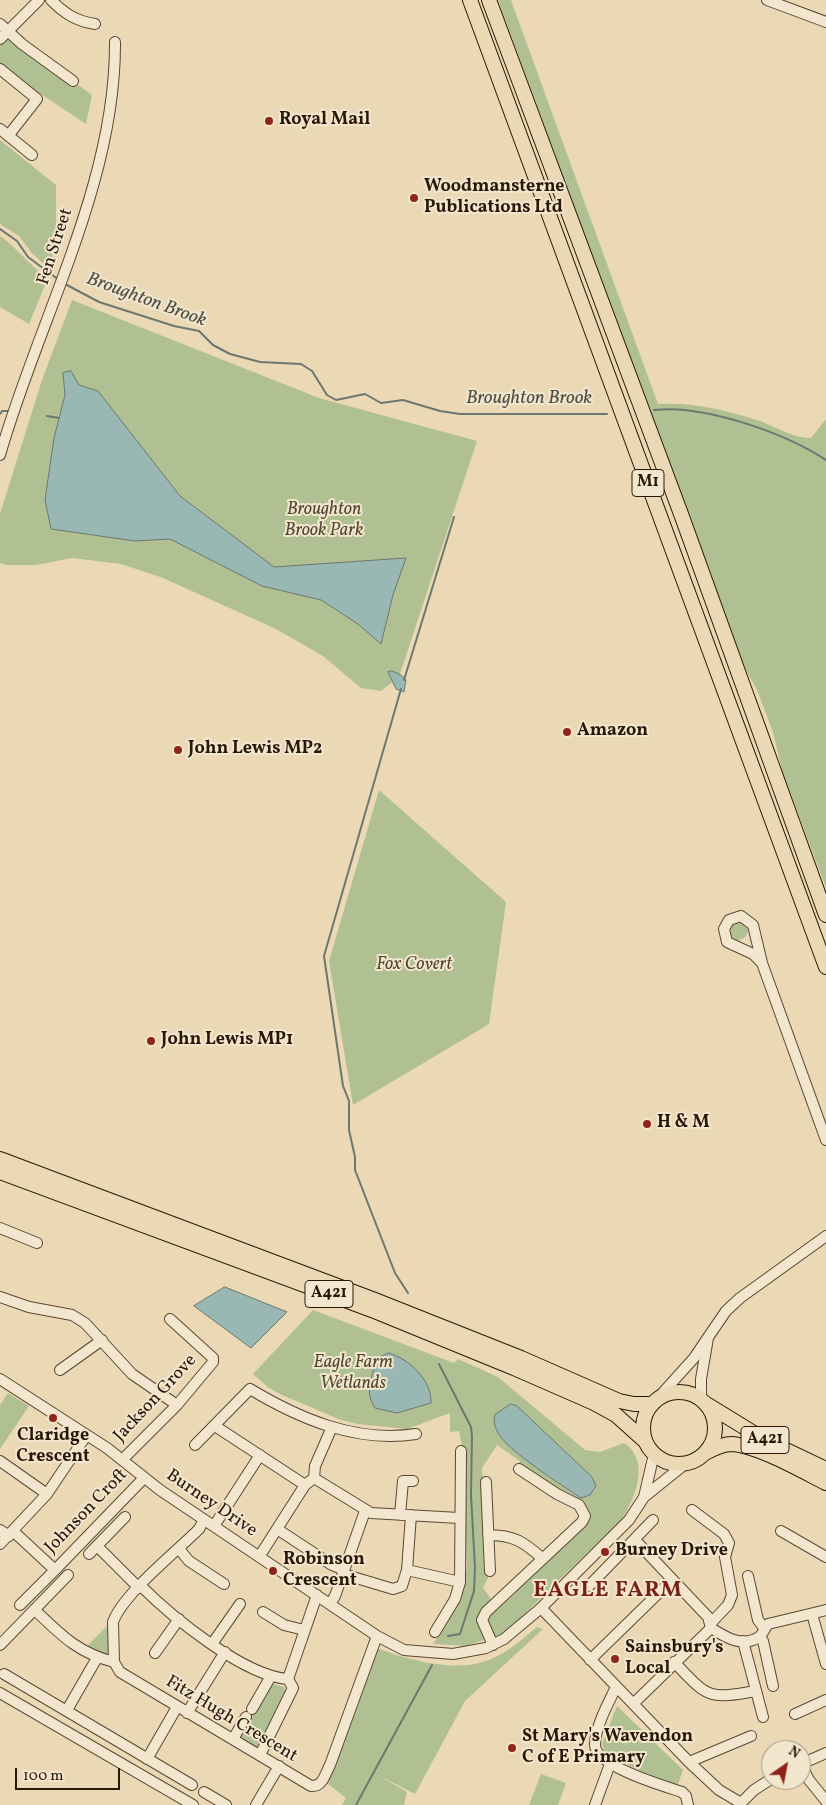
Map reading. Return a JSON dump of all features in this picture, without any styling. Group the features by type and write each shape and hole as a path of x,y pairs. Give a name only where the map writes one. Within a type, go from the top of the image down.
{"highway":[{"name":"M1","path":"470,0 826,967"},
{"name":"M1","path":"489,0 681,514 826,915"},
{"name":"A421","path":"0,1160 375,1300 521,1358 619,1401 634,1404 655,1401"},
{"name":"A421","path":"0,1172 377,1312 514,1368 594,1402 616,1415 645,1441"},
{"path":"680,1391 691,1393 704,1402 715,1423 715,1434 705,1453 696,1460 686,1464 674,1464 654,1454 645,1441 643,1421 655,1401 668,1393 680,1391"},
{"name":"A421","path":"704,1402 758,1436 826,1470"},
{"name":"A421","path":"705,1453 731,1444 751,1449 826,1483"}],"street":[{"path":"39,0 2,32 73,81"},
{"path":"50,0 78,22 95,24"},
{"path":"767,0 826,22"},
{"name":"Fen Street","path":"0,455 85,212 104,138 115,59 115,42"},
{"path":"0,69 37,99 4,133 32,155"},
{"path":"762,963 754,954 731,945 725,938 724,929 729,920 736,916 747,918 753,924 762,963 826,1140"},
{"path":"739,948 748,945 755,935"},
{"path":"0,1228 37,1242"},
{"path":"655,1401 694,1358 726,1311 740,1298 826,1236"},
{"path":"0,1297 29,1307 72,1315 85,1323 132,1374 177,1405"},
{"name":"Jackson Grove","path":"122,1460 177,1405 213,1362 213,1358 170,1320"},
{"path":"704,1402 701,1379 708,1337"},
{"path":"60,1370 102,1340"},
{"name":"Burney Drive","path":"0,1379 122,1460 144,1478 204,1520 376,1636 404,1650 453,1654 493,1645 504,1639 541,1608 629,1520 644,1497"},
{"path":"196,1445 250,1389 303,1418 332,1427 376,1436 416,1434"},
{"path":"215,1426 305,1485"},
{"path":"259,1557 305,1485 314,1478 315,1466 332,1427"},
{"path":"0,1544 7,1532 47,1494 86,1436"},
{"path":"435,1632 455,1599 460,1582 461,1451"},
{"path":"644,1497 654,1454"},
{"path":"214,1526 260,1456"},
{"path":"0,1461 47,1494"},
{"path":"644,1497 686,1464"},
{"path":"493,1645 482,1620 486,1612 582,1522 585,1516 579,1505 519,1469"},
{"name":"Johnson Croft","path":"20,1605 144,1478"},
{"path":"314,1478 365,1511 459,1518"},
{"path":"400,1515 403,1481 413,1481"},
{"path":"486,1482 490,1571"},
{"path":"632,1704 711,1625 728,1605 732,1595 725,1558 729,1543 724,1534 692,1510"},
{"path":"330,1604 335,1596 365,1511"},
{"path":"277,1529 343,1572 393,1589 402,1586 407,1570 411,1515"},
{"path":"89,1554 125,1517"},
{"path":"35,1610 70,1643 97,1658 114,1662 113,1622 120,1609 199,1528 204,1520"},
{"path":"589,1586 654,1520"},
{"path":"781,1531 826,1557"},
{"name":"Johnson Croft","path":"7,1532 54,1570"},
{"path":"488,1535 505,1535 524,1542 543,1559"},
{"path":"635,1540 711,1625 728,1639 743,1641 762,1632 768,1624 826,1610"},
{"path":"97,1546 162,1607 212,1644 252,1668 271,1676 288,1679"},
{"path":"179,1549 189,1560 224,1584"},
{"path":"407,1570 460,1582"},
{"path":"0,1644 68,1575"},
{"path":"748,1576 773,1686"},
{"path":"590,1660 672,1580"},
{"path":"260,1755 293,1688 288,1679 317,1595"},
{"path":"212,1644 240,1604"},
{"path":"541,1608 632,1704 719,1790 740,1804 761,1785"},
{"path":"263,1612 284,1625 304,1630"},
{"path":"812,1614 826,1664"},
{"path":"155,1653 179,1619"},
{"name":"Fitz Hugh Crescent","path":"114,1662 120,1672 177,1708 311,1786 320,1784 330,1764 376,1636"},
{"path":"743,1641 763,1717"},
{"path":"187,1713 226,1652"},
{"path":"67,1710 97,1658"},
{"path":"674,1662 700,1689 711,1695 725,1697 756,1691"},
{"path":"4,1674 192,1786"},
{"path":"233,1739 271,1676"},
{"path":"616,1687 598,1730 595,1746 600,1757 610,1764 682,1792 686,1796 688,1805"},
{"path":"0,1693 194,1805"},
{"path":"795,1714 826,1700"},
{"path":"147,1759 177,1708"},
{"path":"689,1762 751,1736"},
{"path":"811,1760 826,1753"},
{"path":"595,1805 610,1764"},
{"path":"256,1805 278,1766"},
{"path":"811,1782 826,1801"},
{"path":"204,1792 226,1805"}],"green space":[{"path":"498,0 511,0 658,404 684,404 735,413 804,438 811,438 826,419 826,888 782,770 773,732 757,690 745,668"},
{"path":"0,28 92,95 86,124 0,67"},
{"path":"0,140 56,185 56,225 51,271 31,252 19,236 0,224"},
{"path":"0,236 48,278 29,324 0,307"},
{"name":"Broughton Brook Park","path":"72,300 319,398 477,441 399,677 381,691 361,688 323,656 274,628 163,578 121,564 72,558 36,565 6,565 0,563 0,514 42,380"},
{"name":"Fox Covert","path":"379,790 506,902 489,1024 353,1105 329,961"},
{"path":"738,920 745,923 748,930 745,937 738,940 731,937 728,930 731,923"},
{"name":"Eagle Farm Wetlands","path":"313,1310 454,1363 458,1359 498,1377 585,1450 600,1452 624,1443 632,1451 639,1469 638,1480 632,1501 622,1519 503,1635 496,1638 491,1636 486,1619 516,1593 515,1590 523,1583 526,1583 560,1546 564,1547 582,1529 589,1516 515,1470 520,1461 497,1445 482,1468 488,1578 483,1588 492,1600 480,1613 479,1618 484,1640 466,1646 433,1644 460,1602 467,1567 462,1446 459,1431 450,1432 450,1413 407,1429 358,1424 341,1420 269,1388 253,1374"},
{"path":"8,1393 29,1406 0,1449 0,1405"},
{"path":"108,1625 111,1659 85,1648"},
{"path":"537,1627 543,1629 465,1701 415,1794 378,1775 407,1792 404,1805 342,1805 346,1798 328,1784 377,1648 429,1663 458,1666 471,1665 491,1659 512,1648"},
{"path":"270,1683 284,1687 285,1691 257,1749 238,1738 257,1706 260,1705"},
{"path":"617,1706 683,1770 677,1787 633,1768 605,1752 602,1744"},
{"path":"541,1774 566,1783 558,1805 529,1805"}],"water":[{"path":"71,371 79,385 98,391 180,496 274,567 406,558 393,595 381,644 358,624 321,600 262,586 170,539 135,541 51,529 45,500 54,438 65,395 63,373"},
{"path":"392,671 401,675 406,680 404,692 396,689 388,672"},
{"path":"225,1287 287,1312 251,1348 194,1306"},
{"path":"389,1353 404,1360 418,1372 428,1386 431,1403 397,1413 375,1408 370,1396 370,1382 380,1357"},
{"path":"511,1404 517,1406 592,1477 596,1486 590,1495 581,1498 536,1468 504,1441 498,1433 494,1417"}],"waterway":[{"name":"Broughton Brook","path":"0,229 17,241 28,257 59,280"},
{"name":"Broughton Brook","path":"65,284 99,302 174,326 199,331 213,345 230,354 260,362 301,364 312,371 327,395 336,400 365,394 381,403 403,400 440,411 460,414 607,414"},
{"name":"Broughton Brook","path":"654,410 696,411 719,416 789,440 826,460"},
{"path":"0,414 2,411 11,411"},
{"path":"47,416 59,418"},
{"path":"404,680 454,517"},
{"path":"401,689 324,956 343,1086 349,1101 349,1130 355,1157 355,1170 395,1273 408,1293"},
{"path":"439,1364 471,1427 472,1436 471,1495 475,1568 474,1591 460,1634 448,1636"},
{"path":"356,1805 432,1665"}],"place":[{"name":"Royal Mail","path":"269,121"},
{"name":"Woodmansterne Publications Ltd","path":"414,198"},
{"name":"Amazon","path":"567,732"},
{"name":"John Lewis MP2","path":"178,750"},
{"name":"John Lewis MP1","path":"151,1041"},
{"name":"H & M","path":"647,1124"},
{"name":"Claridge Crescent","path":"53,1418"},
{"name":"Burney Drive","path":"605,1552"},
{"name":"Robinson Crescent","path":"273,1571"},
{"name":"Sainsbury's Local","path":"615,1659"},
{"name":"St Mary's Wavendon C of E Primary","path":"512,1748"}],"district":[{"name":"EAGLE FARM","path":"608,1592"}]}
